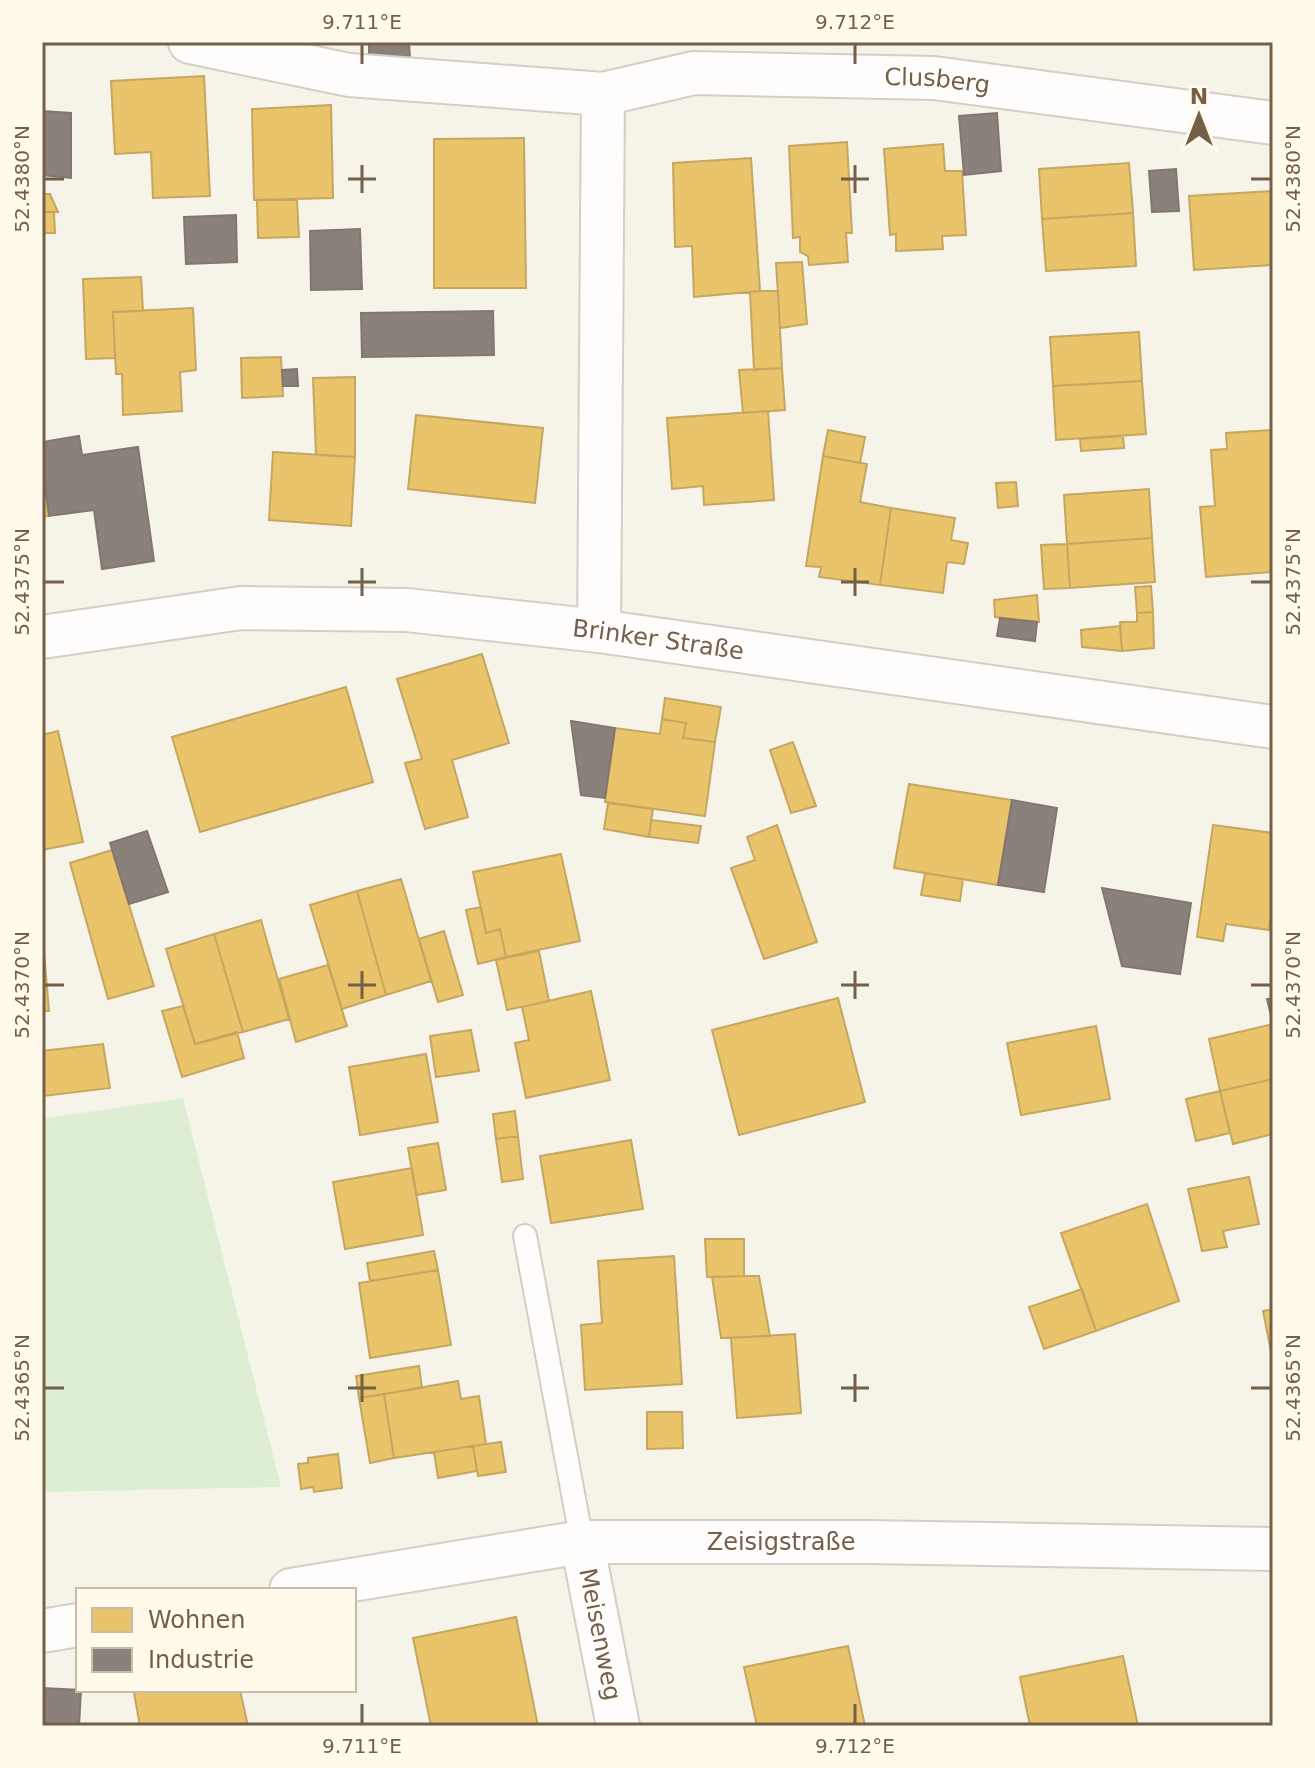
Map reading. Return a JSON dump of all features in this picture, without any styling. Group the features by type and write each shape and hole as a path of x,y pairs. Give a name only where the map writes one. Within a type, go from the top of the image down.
{"street":[{"name":"Clusberg","path":"190,42 349,75 603,94 694,73 934,78 1273,123"},
{"path":"599,631 603,94"},
{"name":"Brinker Straße","path":"42,637 241,608 407,610 599,631 1273,727"},
{"name":"Zeisigstraße","path":"303,1588 582,1542 868,1542 1273,1549"},
{"name":"Meisenweg","path":"582,1542 618,1726"},
{"path":"42,1631 76,1625"}],"lane":[{"path":"525,1236 582,1542"}],"green space":[{"path":"183,1098 281,1487 42,1492 42,1119"}],"building: Wohnen":[{"path":"204,76 210,196 153,198 151,152 115,154 111,81"},
{"path":"331,105 333,198 254,200 252,109"},
{"path":"524,138 526,288 434,288 434,139"},
{"path":"847,142 852,233 846,233 848,262 809,265 808,256 800,252 800,237 793,238 789,146"},
{"path":"943,144 945,171 962,171 966,235 942,236 943,249 896,251 896,234 890,235 884,149"},
{"path":"751,158 760,291 694,297 692,246 675,247 673,163"},
{"path":"1129,163 1133,213 1042,219 1039,169"},
{"path":"1273,191 1273,265 1194,270 1189,196"},
{"path":"42,194 50,194 58,212 42,212"},
{"path":"257,200 297,200 299,237 258,238"},
{"path":"42,212 54,212 55,233 42,233"},
{"path":"1133,213 1136,266 1046,271 1042,219"},
{"path":"802,262 807,324 780,328 776,263"},
{"path":"141,277 143,311 113,312 115,358 86,359 83,279"},
{"path":"778,291 782,368 754,370 750,292"},
{"path":"193,308 196,370 180,372 182,411 123,415 122,374 116,374 113,312"},
{"path":"1139,332 1142,381 1053,386 1050,337"},
{"path":"281,357 283,396 242,398 241,358"},
{"path":"782,368 785,410 743,413 739,370"},
{"path":"355,377 355,457 316,455 313,378"},
{"path":"1142,381 1146,434 1056,440 1053,386"},
{"path":"768,411 774,500 704,505 703,486 672,489 667,418"},
{"path":"416,415 543,428 535,503 408,489"},
{"path":"828,430 865,437 860,463 823,456"},
{"path":"1271,430 1273,572 1206,577 1200,507 1215,506 1211,450 1227,449 1226,433"},
{"path":"1123,436 1124,448 1081,451 1080,439"},
{"path":"273,452 355,457 351,526 269,520"},
{"path":"823,456 867,464 860,502 891,508 880,585 819,577 821,567 806,566"},
{"path":"42,463 49,516 42,517"},
{"path":"1016,482 1018,506 998,508 996,483"},
{"path":"1149,489 1152,538 1067,544 1064,495"},
{"path":"891,508 955,518 951,540 968,543 964,564 947,562 943,593 880,585"},
{"path":"1152,538 1155,582 1070,588 1067,544"},
{"path":"1067,544 1070,588 1044,589 1041,545"},
{"path":"1151,586 1153,612 1137,613 1135,587"},
{"path":"1037,595 1039,622 995,617 994,600"},
{"path":"1153,612 1154,648 1122,651 1120,622 1137,622 1137,613"},
{"path":"1120,626 1122,651 1082,647 1081,630"},
{"path":"482,654 509,743 452,760 468,817 425,829 405,763 422,759 397,679"},
{"path":"346,687 373,782 200,832 172,737"},
{"path":"665,698 721,707 715,742 683,738 686,723 662,719"},
{"path":"662,719 686,723 683,738 715,742 705,816 605,802 615,728 660,734"},
{"path":"58,731 83,842 42,850 42,735"},
{"path":"793,742 816,806 791,813 770,750"},
{"path":"909,784 1012,800 998,885 894,868"},
{"path":"608,803 653,809 649,837 604,829"},
{"path":"651,820 701,826 698,843 649,837"},
{"path":"777,825 817,942 764,959 731,868 755,860 747,837"},
{"path":"1213,825 1273,833 1273,919 1270,919 1269,930 1226,924 1223,941 1197,937"},
{"path":"112,850 154,986 108,999 70,863"},
{"path":"561,854 580,941 506,957 500,929 486,933 473,872"},
{"path":"925,873 963,879 960,901 921,895"},
{"path":"401,879 431,981 386,995 357,891"},
{"path":"357,891 386,995 342,1009 310,905"},
{"path":"481,907 486,933 500,929 506,957 478,964 466,910"},
{"path":"261,920 289,1019 243,1032 214,934"},
{"path":"42,928 49,1011 42,1011"},
{"path":"444,931 463,995 438,1002 419,939"},
{"path":"214,934 243,1032 195,1044 166,949"},
{"path":"539,951 549,1001 507,1010 496,960"},
{"path":"328,965 347,1026 296,1042 279,979"},
{"path":"591,991 610,1080 526,1098 515,1043 529,1040 522,1007"},
{"path":"838,998 865,1102 739,1135 712,1030"},
{"path":"183,1006 195,1044 237,1032 244,1058 182,1077 162,1011"},
{"path":"1273,1024 1273,1079 1220,1091 1209,1039"},
{"path":"1096,1026 1110,1099 1021,1115 1007,1043"},
{"path":"471,1030 479,1071 436,1077 430,1036"},
{"path":"103,1044 110,1088 44,1096 42,1051"},
{"path":"426,1054 438,1122 360,1135 349,1067"},
{"path":"1273,1079 1273,1134 1233,1144 1220,1091"},
{"path":"1220,1091 1230,1133 1196,1141 1186,1099"},
{"path":"515,1111 518,1136 496,1139 493,1114"},
{"path":"518,1136 523,1179 502,1182 496,1139"},
{"path":"631,1140 643,1209 551,1223 540,1156"},
{"path":"438,1143 446,1190 416,1195 408,1148"},
{"path":"412,1168 423,1235 345,1249 333,1182"},
{"path":"1249,1177 1259,1224 1223,1231 1227,1247 1202,1251 1188,1189"},
{"path":"1147,1204 1179,1301 1096,1331 1061,1233"},
{"path":"705,1239 744,1239 744,1276 707,1277"},
{"path":"434,1251 438,1270 370,1281 367,1263"},
{"path":"674,1256 682,1384 585,1390 581,1325 602,1323 598,1261"},
{"path":"438,1270 451,1345 370,1358 359,1283"},
{"path":"759,1276 770,1336 721,1338 712,1277"},
{"path":"1082,1289 1096,1331 1044,1349 1029,1307"},
{"path":"1273,1309 1273,1362 1263,1311"},
{"path":"795,1334 801,1413 737,1418 731,1338"},
{"path":"419,1366 422,1388 359,1398 356,1376"},
{"path":"458,1381 461,1399 479,1396 486,1444 394,1458 384,1394"},
{"path":"384,1394 394,1458 370,1463 359,1398"},
{"path":"647,1412 682,1412 683,1448 647,1449"},
{"path":"501,1442 506,1472 478,1476 473,1446"},
{"path":"473,1446 477,1471 438,1478 434,1452"},
{"path":"338,1454 342,1488 314,1492 313,1487 301,1489 298,1464 308,1463 308,1458"},
{"path":"516,1617 538,1726 431,1726 413,1638"},
{"path":"848,1646 865,1726 757,1726 744,1667"},
{"path":"1123,1656 1138,1726 1030,1726 1020,1677"},
{"path":"240,1692 248,1726 140,1726 134,1693"}],"building: Industrie":[{"path":"282,42 318,42 318,51"},
{"path":"369,42 409,42 410,59 369,55"},
{"path":"42,111 71,113 71,178 42,175"},
{"path":"997,113 1001,171 964,175 959,116"},
{"path":"1176,169 1179,211 1152,212 1149,171"},
{"path":"236,215 237,262 186,264 184,217"},
{"path":"360,229 362,289 311,290 310,231"},
{"path":"493,311 494,355 362,357 361,313"},
{"path":"297,369 298,386 283,386 282,370"},
{"path":"79,436 82,455 138,447 154,561 102,569 94,510 49,516 42,442"},
{"path":"1000,618 1037,622 1035,641 997,636"},
{"path":"571,721 615,728 605,798 581,795"},
{"path":"1012,800 1057,808 1044,892 998,885"},
{"path":"147,831 168,892 129,904 110,843"},
{"path":"1102,888 1191,903 1180,974 1122,966"},
{"path":"1273,998 1273,1024 1267,999"},
{"path":"42,1688 81,1692 79,1726 42,1726"}]}
